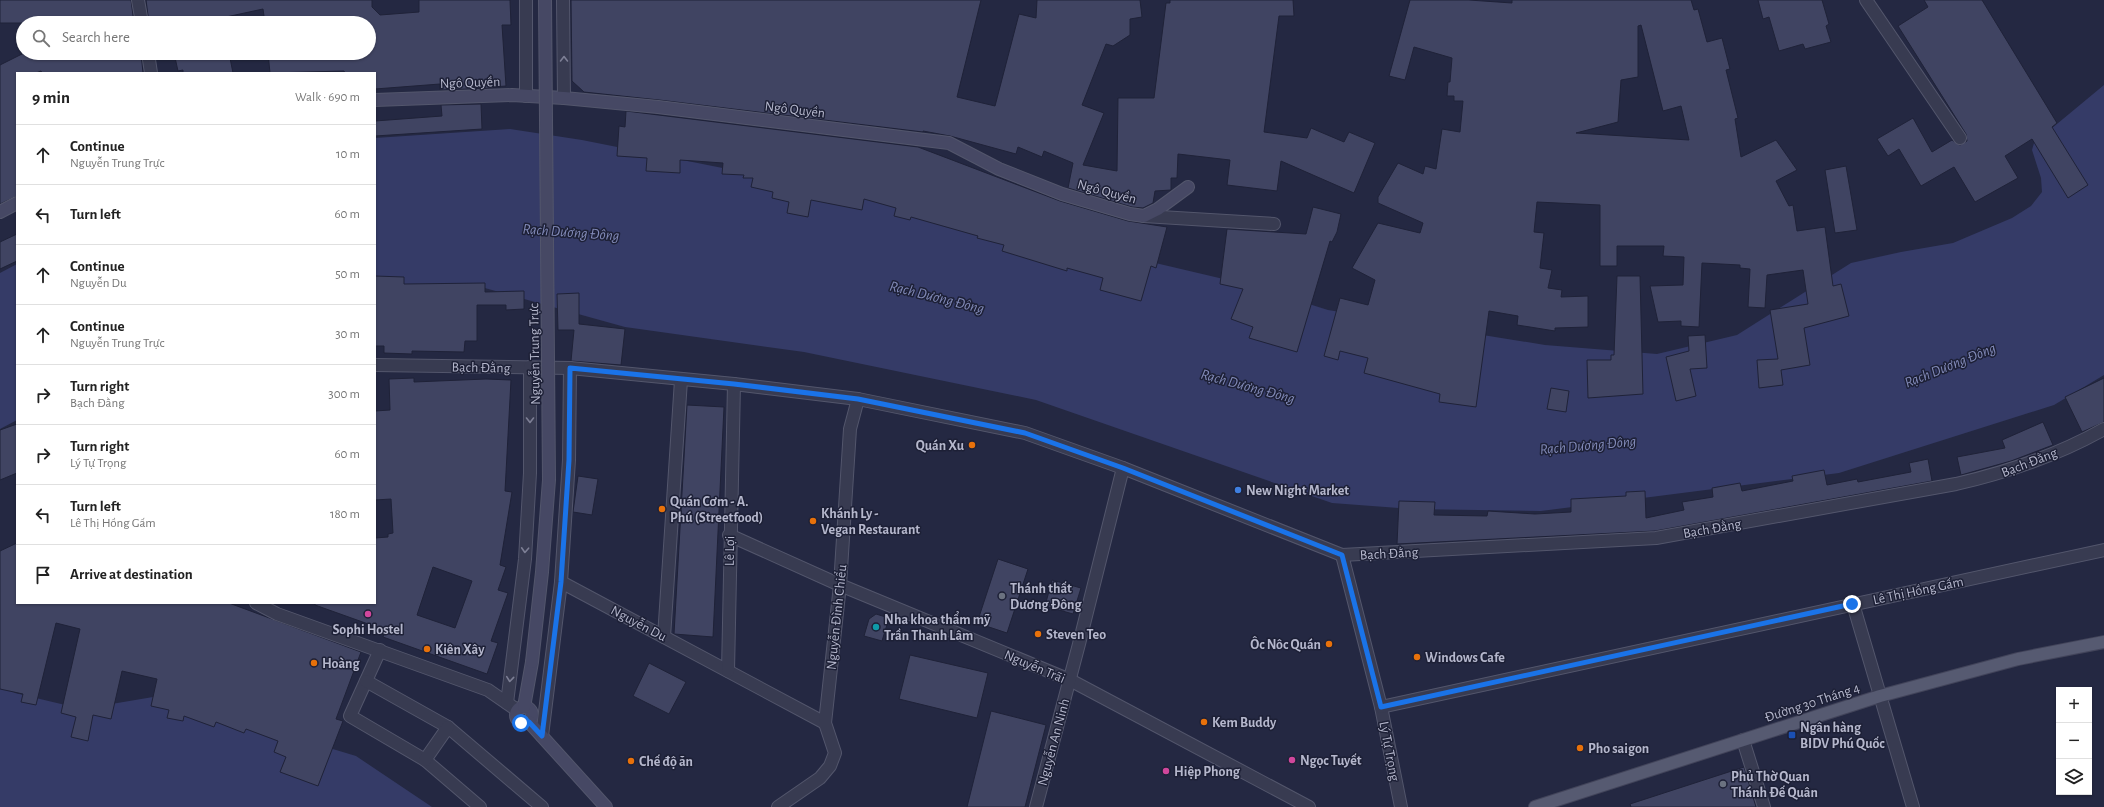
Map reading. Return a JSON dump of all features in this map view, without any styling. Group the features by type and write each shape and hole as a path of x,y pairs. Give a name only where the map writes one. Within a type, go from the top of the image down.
{"main road":[{"name":"Đường 30 Tháng 4","path":"1535,807 1880,696 2018,659 2104,642"}],"street":[{"path":"138,0 141,16"},
{"path":"526,0 526,96"},
{"name":"Nguyễn Trung Trực","path":"516,707 532,662 542,572 549,480 545,0"},
{"path":"563,0 564,98"},
{"path":"1866,0 1960,138"},
{"path":"149,60 151,72"},
{"name":"Ngô Quyền","path":"376,100 526,96 564,98 658,107 949,143 999,169 1062,194 1130,214 1144,216 1158,209 1188,187"},
{"path":"0,212 16,204"},
{"path":"1144,216 1274,224"},
{"name":"Bạch Đằng","path":"376,365 570,368 734,384 858,399 1025,433 1123,468 1342,555 1656,538 1956,484 1993,475 2081,442 2104,429"},
{"path":"530,367 530,473 515,715 517,720 524,724 529,722 606,807"},
{"path":"542,736 561,582 569,460 570,368"},
{"path":"664,637 681,380"},
{"name":"Lê Lợi","path":"728,671 734,384"},
{"name":"Nguyễn Đình Chiểu","path":"778,807 820,778 830,766 835,753 825,723 840,585 850,429 858,399"},
{"name":"Nguyễn An Ninh","path":"1036,807 1070,680 1123,468"},
{"name":"Nguyễn Trãi","path":"730,535 840,585 1070,680 1309,807"},
{"name":"Lê Thị Hồng Gấm","path":"1381,707 2104,550"},
{"name":"Lý Tự Trọng","path":"1342,555 1381,707 1401,807"},
{"name":"Nguyễn Du","path":"561,582 825,723"},
{"path":"258,604 277,614 488,690 516,707"},
{"path":"1852,604 1913,807"},
{"path":"380,650 350,716 424,760 480,807"},
{"path":"366,682 448,727 542,807"},
{"path":"424,760 448,727"},
{"path":"1743,740 1764,807"}],"water":[{"name":"Rạch Dương Đông","path":"2104,85 2104,375 2054,405 1839,473 1541,511 1412,509 1332,503 1036,400 804,352 625,327 474,285 376,289 376,138 510,129 582,140 909,205 1249,285 1328,310 1545,345 1657,354 1737,335 1851,263 1953,243 2012,218 2031,206 2042,192 2041,178 2032,150 2034,143"},
{"path":"16,265 16,421 0,429 0,273"},
{"path":"0,683 15,693 82,709 153,697 250,724 356,756 432,807 0,807"}],"building":[{"path":"0,0 131,0 133,16 16,16 16,23 0,23"},
{"path":"146,0 372,0 372,7 380,15 419,12 419,0 510,0 511,25 502,25 506,86 493,88 440,90 440,84 376,89 376,72 270,72 269,60 376,60 376,16 264,16 263,9 231,16 148,16"},
{"path":"571,0 981,0 957,97 995,106 1019,14 1036,18 1037,0 1140,0 1142,17 1130,19 1130,35 1113,46 1106,44 1082,105 1104,113 1083,165 1117,171 1118,98 1154,98 1166,3 1170,3 1170,0 1293,0 1294,16 1279,16 1264,132 1307,138 1311,128 1344,142 1349,132 1375,143 1354,193 1281,161 1277,191 1227,185 1230,160 1178,154 1177,178 1171,178 1171,190 1155,191 1153,203 1143,208 1132,207 1068,188 1073,163 1044,151 1042,157 1018,147 1016,154 950,136 923,131 584,92 572,81"},
{"path":"1410,0 1469,0 1512,3 1512,0 1691,0 1694,10 1698,9 1707,42 1722,38 1730,69 1726,70 1738,118 1735,119 1741,157 1776,140 1797,170 1776,181 1789,206 1793,205 1797,231 1825,227 1833,286 1841,284 1849,316 1804,328 1810,365 1781,370 1783,385 1759,388 1757,360 1778,359 1770,310 1808,304 1803,270 1767,275 1765,308 1748,307 1750,269 1740,268 1740,265 1702,263 1699,327 1681,326 1681,321 1658,322 1650,286 1683,285 1684,257 1663,256 1664,246 1617,246 1617,266 1600,266 1600,205 1537,202 1534,232 1544,233 1540,268 1552,270 1548,288 1562,290 1561,297 1588,296 1588,327 1555,328 1555,331 1517,325 1518,316 1489,311 1476,407 1439,402 1440,394 1364,373 1368,358 1340,351 1338,360 1324,356 1340,298 1368,305 1375,280 1352,268 1378,223 1420,233 1423,223 1378,203 1378,197 1398,163 1423,174 1425,166 1436,169 1442,129 1460,132 1463,101 1454,101 1454,96 1447,96 1452,58 1414,47 1405,80 1389,76","holes":["1641,25 1663,111 1681,106 1689,140 1576,133 1618,122 1621,80 1638,77 1638,26"]},
{"path":"1758,0 1822,0 1829,24 1826,26 1831,42 1805,49 1803,44 1779,51 1769,17 1763,19"},
{"path":"1924,0 1982,0 2057,123 2052,127 2088,185 2068,198 2032,139 2005,156 2018,178 1975,202 1954,167 1921,186 1899,149 1888,156 1877,139 1913,118 1932,152 1952,140 1960,145 1967,141 1966,134 1898,26 1928,7"},
{"path":"16,57 16,60 142,60 143,72 16,72 16,196 0,204 0,65"},
{"path":"176,60 230,60 233,72 183,72 183,70 178,71"},
{"path":"481,104 482,129 376,136 376,121 442,116 441,105"},
{"path":"626,111 918,147 1060,201 1128,221 1167,227 1156,268 1151,266 1141,301 1100,290 1103,278 1067,268 1067,271 1002,251 1004,245 977,238 978,236 911,217 910,220 894,216 896,208 864,199 862,210 811,200 808,217 787,213 789,202 772,198 773,192 751,187 753,178 743,178 744,175 722,174 723,163 680,160 680,173 646,171 647,158 617,156 619,126 625,127"},
{"path":"1846,166 1857,230 1835,233 1825,170"},
{"path":"1313,207 1341,214 1337,232 1332,242 1330,241 1297,352 1249,338 1253,327 1231,319 1243,289 1220,284 1227,229 1306,234"},
{"path":"16,234 16,261 0,269 0,242"},
{"path":"376,276 404,277 404,284 485,283 485,292 524,291 524,309 506,310 506,305 477,305 477,341 465,341 464,352 412,351 412,354 384,353 384,346 376,346"},
{"path":"1617,276 1640,276 1643,394 1588,398 1587,360 1611,360 1611,355 1614,355"},
{"path":"579,293 579,324 625,329 621,365 571,361 574,330 558,330 557,294"},
{"path":"1705,335 1707,368 1690,369 1696,396 1676,401 1666,357 1689,351 1688,336"},
{"path":"414,378 414,382 486,379 511,380 505,491 512,492 500,565 506,567 498,590 508,593 491,641 498,643 487,674 383,637 385,630 315,605 376,604 376,538 388,537 388,534 393,533 391,499 376,500 376,411 390,410 389,379","holes":["433,567 472,581 455,628 417,615"]},
{"path":"2104,378 2104,422 2082,432 2065,397"},
{"path":"1551,388 1569,391 1566,412 1547,409"},
{"path":"687,405 724,407 713,637 674,634"},
{"path":"2043,422 2053,445 2011,461 1961,475 1957,457 2005,448 2002,440"},
{"path":"16,424 16,473 0,480 0,430"},
{"path":"1928,459 1932,481 1655,531 1397,544 1399,501 1435,502 1434,515 1487,516 1488,511 1535,514 1571,512 1571,499 1626,496 1626,492 1645,491 1646,518 1684,510 1682,502 1713,497 1712,488 1740,483 1742,491 1793,481 1792,476 1824,470 1827,485 1857,479 1858,482 1911,472 1909,463"},
{"path":"578,476 598,479 592,515 573,512"},
{"path":"16,543 16,604 232,604 361,652 336,719 343,721 318,786 280,772 286,757 274,752 278,741 246,729 244,733 216,722 214,727 184,716 183,721 167,718 169,710 151,706 157,679 122,671 111,719 93,715 88,741 71,737 76,717 61,713 80,629 56,623 36,705 21,702 23,694 0,689 0,551"},
{"name":"Thánh thất Dương Đông","path":"998,559 1028,569 1007,633 977,623"},
{"path":"1052,580 1081,588 1073,614 1045,606"},
{"name":"Nha khoa thẩm mỹ Trần Thanh Lâm","path":"876,614 889,618 882,641 864,636 869,619"},
{"path":"910,655 988,673 977,718 899,699"},
{"path":"649,663 686,682 669,714 633,696"},
{"path":"991,711 1046,725 1025,807 967,807"},
{"name":"Phủ Thờ Quan Thánh Đế Quân","path":"1744,767 1756,807 1631,807 1630,804"}],"place":[{"name":"Quán Xu","path":"972,445"},
{"name":"New Night Market","path":"1238,490"},
{"name":"Quán Cơm - A. Phú (Streetfood)","path":"662,509"},
{"name":"Khánh Ly - Vegan Restaurant","path":"813,521"},
{"name":"Thánh thất Dương Đông","path":"1002,596"},
{"name":"Sophi Hostel","path":"368,614"},
{"name":"Nha khoa thẩm mỹ Trần Thanh Lâm","path":"876,627"},
{"name":"Steven Teo","path":"1038,634"},
{"name":"Ôc Nôc Quán","path":"1329,644"},
{"name":"Kiên Xây","path":"427,649"},
{"name":"Windows Cafe","path":"1417,657"},
{"name":"Hoàng","path":"314,663"},
{"name":"Kem Buddy","path":"1204,722"},
{"name":"Ngân hàng BIDV Phú Quốc","path":"1792,735"},
{"name":"Pho saigon","path":"1580,748"},
{"name":"Ngọc Tuyết","path":"1292,760"},
{"name":"Chế độ ăn","path":"631,761"},
{"name":"Hiệp Phong","path":"1166,771"},
{"name":"Phủ Thờ Quan Thánh Đế Quân","path":"1723,784"}],"route":[{"path":"521,723 524,724 529,722 542,736 561,582 569,460 570,368 734,384 858,399 1025,433 1123,468 1342,555 1381,707 1852,604"}]}
